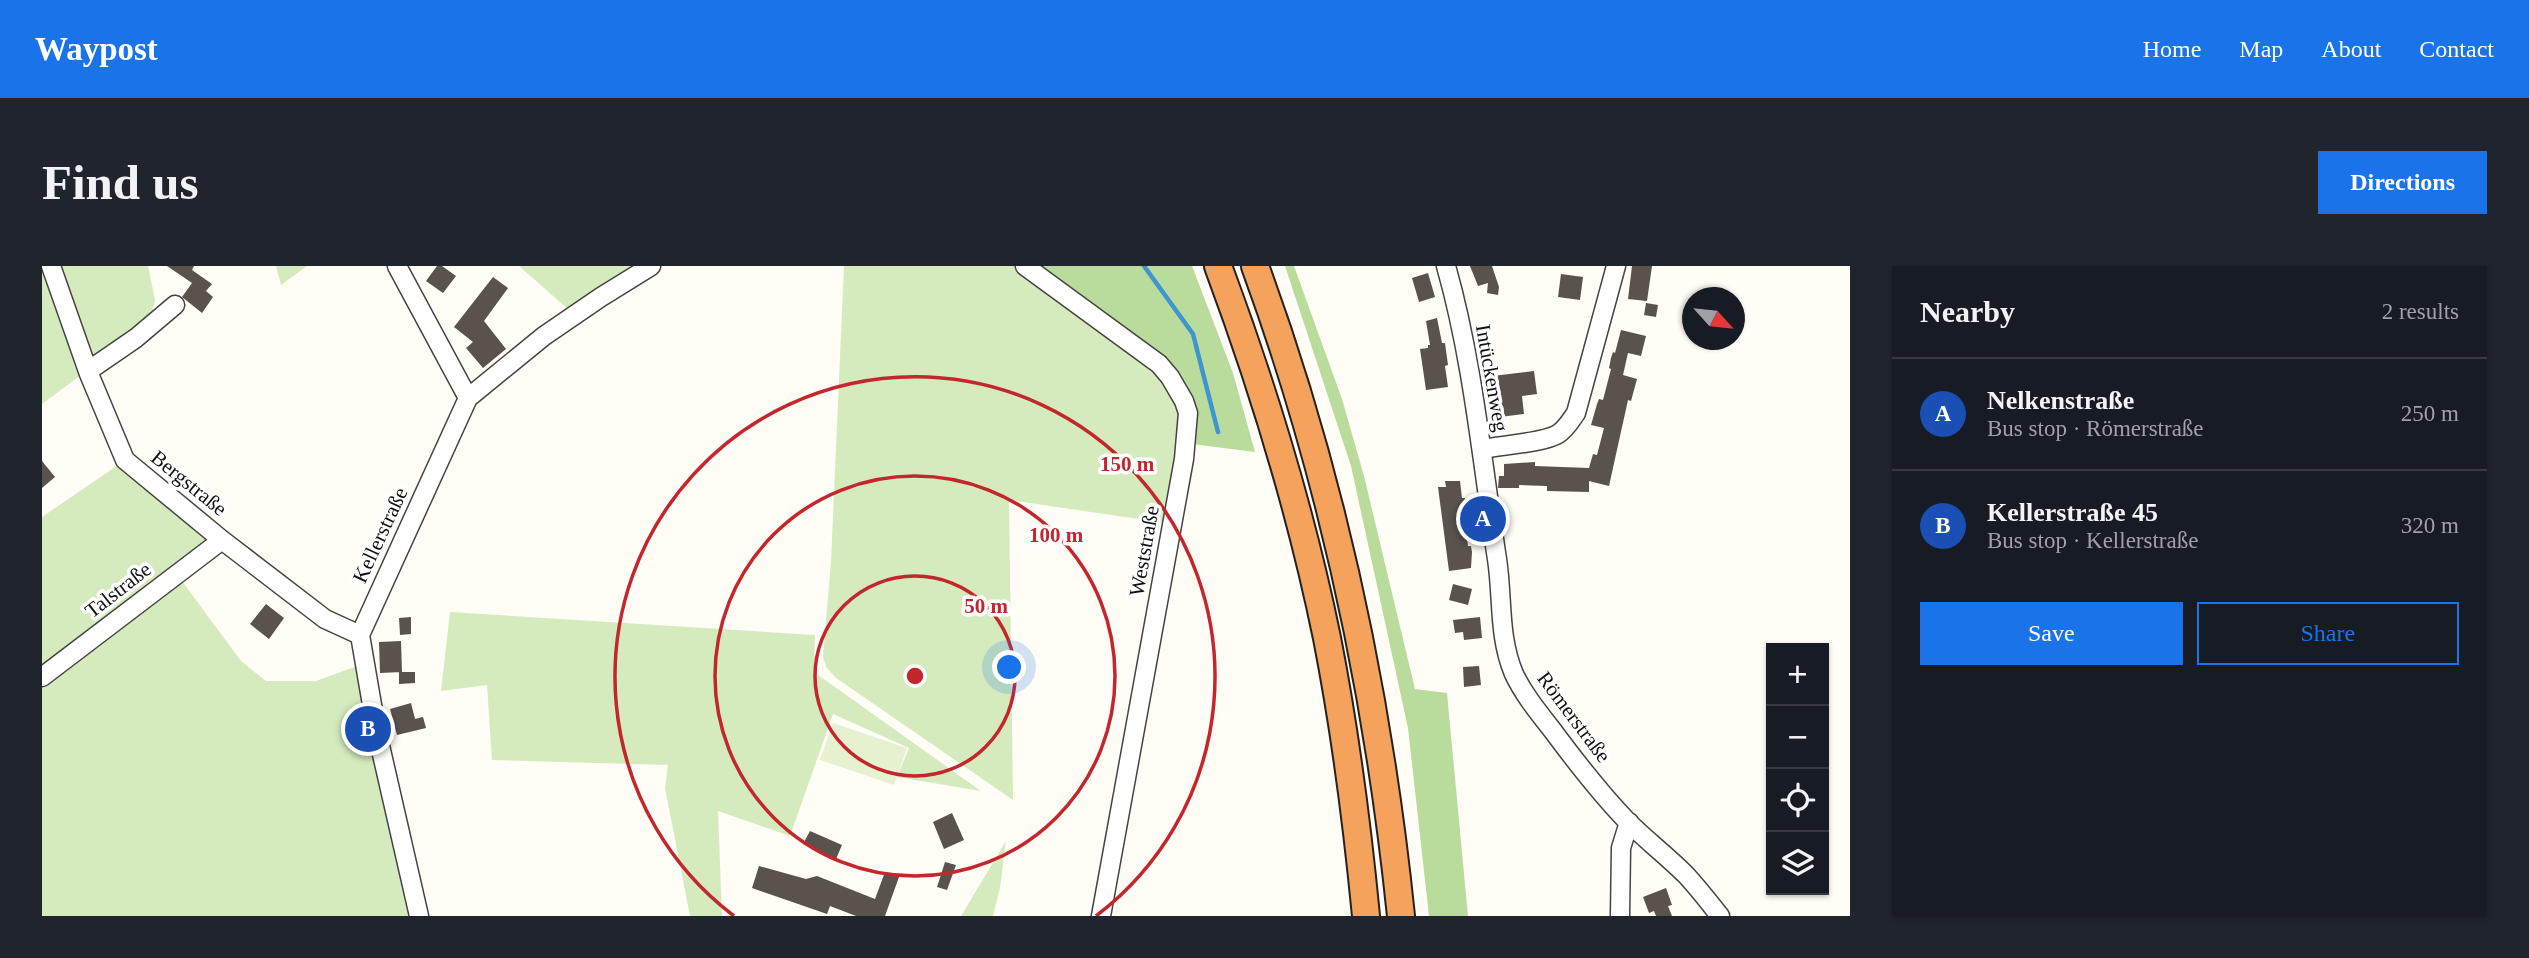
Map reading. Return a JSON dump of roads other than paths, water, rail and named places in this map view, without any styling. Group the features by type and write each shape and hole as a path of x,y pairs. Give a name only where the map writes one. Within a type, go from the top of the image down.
{"highway":[{"path":"1218,266 1271,418 1294,499 1326,636 1351,779 1366,916"},
{"path":"1255,266 1307,418 1352,599 1376,717 1401,916"}],"street":[{"name":"Bergstraße","path":"51,266 88,371 125,460 222,540 326,619 359,635"},
{"path":"397,266 468,398"},
{"name":"Kellerstraße","path":"359,635 468,398 544,336 651,266"},
{"name":"Weststraße","path":"1025,266 1158,364 1178,390 1188,413 1184,459 1101,916"},
{"name":"Intückenweg","path":"1446,266 1482,449 1488,499"},
{"path":"1482,449 1544,439 1559,434 1569,425 1576,413 1616,266"},
{"path":"88,371 136,338 175,304"},
{"name":"Römerstraße","path":"1488,499 1498,562 1502,629 1514,674 1562,744 1629,822 1685,874 1720,916"},
{"name":"Talstraße","path":"42,677 222,540"},
{"path":"359,635 376,728 418,916"},
{"path":"1620,916 1621,848 1629,822"}],"waterway":[{"path":"1144,266 1193,334 1218,432"}],"place":[{"name":"Nelkenstraße","path":"1483,519"},
{"name":"Kellerstraße 45","path":"368,729"}]}
